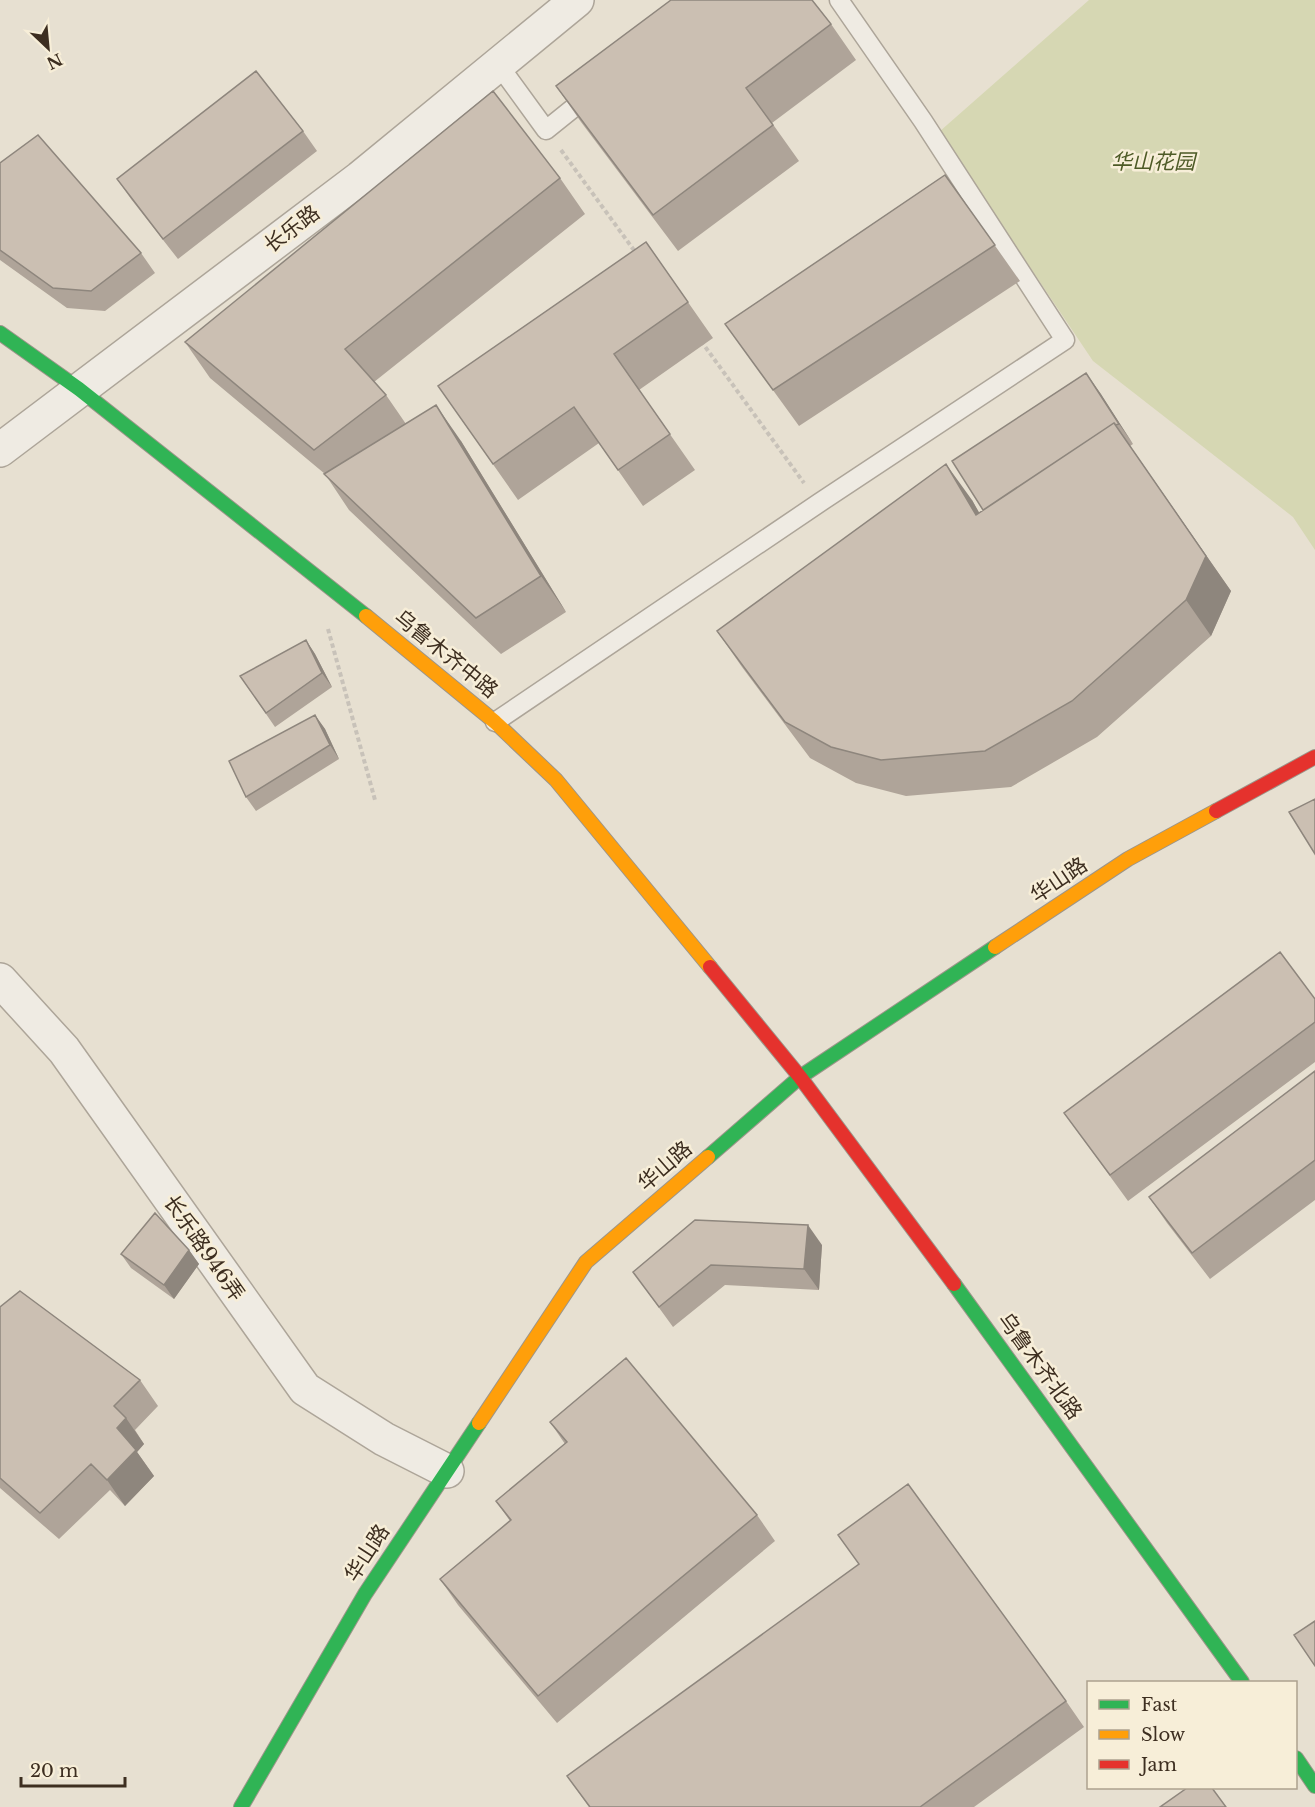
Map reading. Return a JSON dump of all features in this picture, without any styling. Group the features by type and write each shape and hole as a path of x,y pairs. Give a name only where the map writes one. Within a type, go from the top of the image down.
{"street":[{"name":"长乐路","path":"0,450 360,178 577,0"},
{"name":"乌鲁木齐中路","path":"0,333 79,389 311,571 495,722 556,780 800,1077"},
{"name":"华山路","path":"241,1807 365,1594 586,1262 800,1077 1128,859 1315,757"},
{"name":"长乐路946弄","path":"0,980 64,1050 305,1389 384,1439 447,1471"},
{"name":"乌鲁木齐北路","path":"800,1077 954,1283 1241,1681"},
{"path":"1297,1759 1315,1786"}],"lane":[{"path":"495,722 819,502 1065,340 923,121 839,0"},
{"path":"498,64 546,129 609,79"}],"path":[{"path":"546,129 637,254"},
{"path":"700,340 819,502"},
{"path":"327,628 375,800"}],"green space":[{"name":"华山花园","path":"1089,0 1315,0 1315,550 1293,517 1093,361 939,132"}],"building":[{"path":"671,0 812,0 831,24 746,88 773,125 653,215 556,86"},
{"path":"256,71 303,131 163,239 117,179"},
{"path":"493,91 560,178 345,349 386,395 314,450 185,342"},
{"path":"38,135 141,253 91,291 53,288 0,250 0,163"},
{"path":"945,175 995,245 773,390 725,324"},
{"path":"646,242 688,302 614,354 670,434 618,470 574,407 493,464 438,386"},
{"path":"1086,373 1119,424 1114,423 983,510 952,461"},
{"path":"436,405 541,576 476,618 324,474"},
{"path":"1114,423 1206,556 1186,600 1072,701 985,751 881,760 831,747 785,722 717,631 946,464 976,515"},
{"path":"306,640 322,673 266,713 240,676"},
{"path":"315,715 330,745 246,797 229,761"},
{"path":"1315,799 1315,854 1289,812"},
{"path":"1280,952 1315,999 1315,1022 1110,1175 1064,1113"},
{"path":"1315,1071 1315,1160 1192,1253 1149,1197"},
{"path":"155,1213 189,1250 164,1285 121,1254"},
{"path":"695,1220 808,1225 804,1269 711,1265 659,1307 633,1272"},
{"path":"20,1291 140,1380 114,1406 126,1418 117,1428 136,1450 107,1480 91,1464 40,1513 0,1478 0,1307"},
{"path":"626,1358 757,1515 538,1696 440,1579 511,1520 496,1501 567,1442 550,1422"},
{"path":"908,1484 1066,1701 920,1807 590,1807 567,1776 859,1564 838,1535"},
{"path":"1315,1621 1315,1666 1294,1635"},
{"path":"1186,1789 1213,1789 1226,1807 1160,1807"}],"traffic: fast":[{"path":"0,333 79,389 366,616"},
{"path":"708,1157 800,1077 995,947"},
{"path":"954,1284 1241,1681"},
{"path":"241,1807 365,1594 479,1423"},
{"path":"1297,1759 1315,1786"}],"traffic: slow":[{"path":"366,616 495,722 556,780 710,967"},
{"path":"995,947 1128,859 1216,811"},
{"path":"479,1423 586,1262 708,1157"}],"traffic: jam":[{"path":"1216,811 1315,757"},
{"path":"710,967 800,1077 954,1284"}]}
